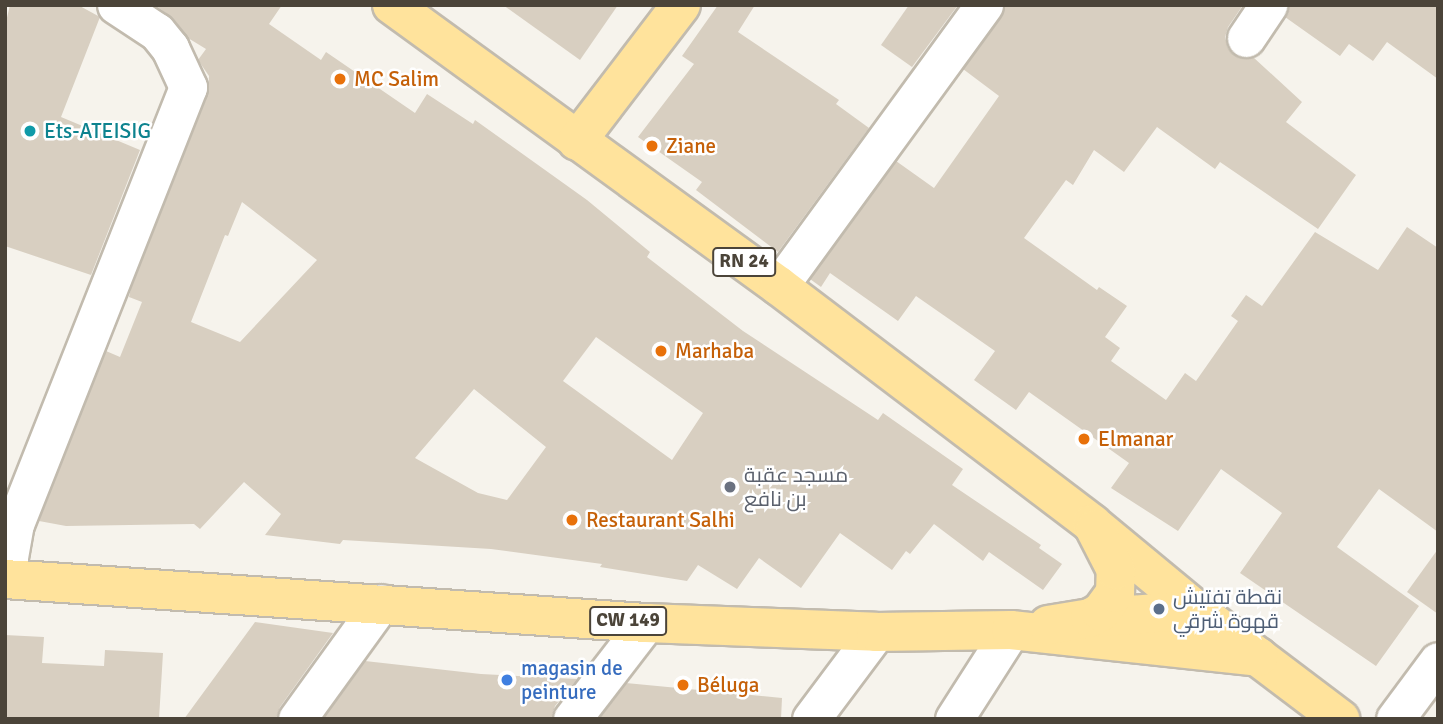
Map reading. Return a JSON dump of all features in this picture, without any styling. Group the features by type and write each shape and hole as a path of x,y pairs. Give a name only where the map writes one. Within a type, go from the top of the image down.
{"main road":[{"name":"RN 24","path":"392,5 779,286 1092,524 1196,610 1339,719"},
{"path":"577,141 681,5"},
{"path":"1090,618 1101,611 1115,593 1115,570 1092,524"},
{"name":"CW 149","path":"7,579 646,622 876,632 1011,631 1259,657"},
{"path":"1011,631 1090,618 1196,610"}],"street":[{"path":"7,579 19,512 188,87 170,48 157,33 116,5"},
{"path":"779,286 984,5"},
{"path":"1246,38 1268,5"},
{"path":"297,719 381,603"},
{"path":"572,719 646,622"},
{"path":"954,719 1011,631"},
{"path":"811,719 876,632"},
{"path":"1395,719 1438,662"}],"building":[{"path":"10,5 78,5 100,17 61,117 140,150 91,275 5,246 5,26"},
{"path":"155,5 282,5 269,24 321,60 326,52 415,113 427,94 473,124 475,120 587,200 650,252 647,257 743,331 878,420 883,413 963,469 952,485 1041,545 1039,548 1062,564 1043,590 989,552 983,561 934,524 910,554 906,551 892,570 840,533 801,588 759,558 737,589 698,565 687,581 600,567 602,564 491,549 343,540 340,544 265,535 281,514 244,482 200,529 194,524 66,526 39,521 106,351 120,357 142,302 129,297 131,288 208,94 209,76 198,60 206,49 188,38 173,18","holes":["242,202 317,260 240,342 191,322 225,235 228,236","596,337 703,413 672,460 563,381","474,389 546,447 507,500 478,493 415,458"]},
{"path":"503,5 618,5 580,60"},
{"path":"718,5 755,5 738,32 839,100 836,104 869,128 778,252 696,190 702,182 638,137 694,64 682,56"},
{"path":"909,5 958,5 912,67 881,45"},
{"path":"1005,5 1243,5 1228,27 1225,37 1228,48 1235,56 1253,57 1302,102 1286,122 1356,175 1318,229 1220,162 1215,169 1157,127 1124,172 1094,150 1073,185 1066,180 1024,238 1097,290 1099,287 1127,306 1105,337 1120,348 1111,361 1166,400 1185,373 1196,381 1238,321 1231,316 1246,295 1262,306 1315,232 1378,270 1407,227 1438,248 1438,532 1379,489 1337,547 1419,606 1376,666 1240,573 1282,513 1221,469 1178,531 1111,488 1129,463 1029,392 1016,410 974,380 995,351 916,296 898,321 830,273 821,287 810,279 896,161 934,188 999,96 963,69 1001,17"},
{"path":"1289,5 1438,5 1438,79 1387,42 1373,61 1349,44 1340,56 1285,17"},
{"path":"1438,549 1438,614 1407,592"},
{"path":"255,622 333,633 280,707 276,719 184,719"},
{"path":"5,635 44,637 42,663 104,666 105,650 163,653 159,719 13,719 5,716"},
{"path":"365,661 481,674 577,679 555,706 551,719 323,719"},
{"path":"626,683 782,698 781,719 599,719"}],"place":[{"name":"MC Salim","path":"340,79"},
{"name":"Ets-ATEISIG","path":"30,131"},
{"name":"Ziane","path":"652,146"},
{"name":"Marhaba","path":"661,351"},
{"name":"Elmanar","path":"1084,439"},
{"name":"مسجد عقبة بن نافع","path":"730,487"},
{"name":"Restaurant Salhi","path":"572,520"},
{"name":"نقطة تفتيش قهوة شرقي","path":"1159,609"},
{"name":"magasin de peinture","path":"507,680"},
{"name":"Béluga","path":"683,685"}]}
